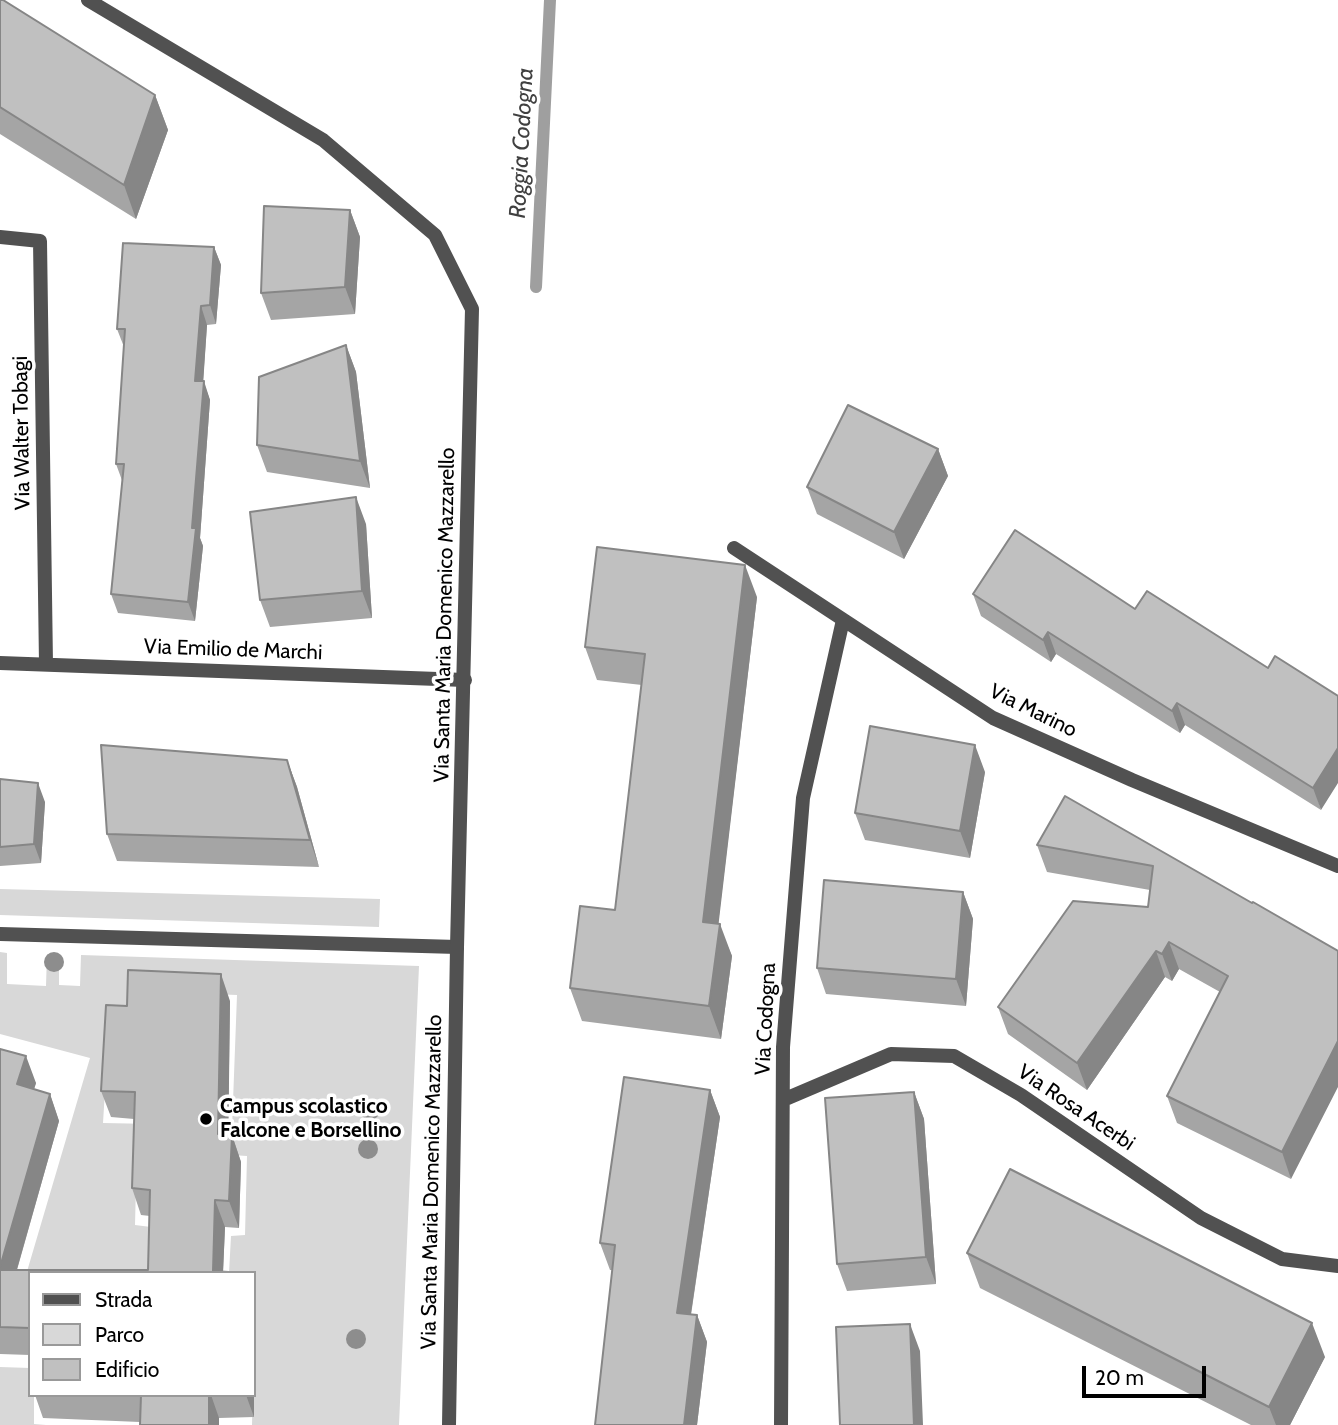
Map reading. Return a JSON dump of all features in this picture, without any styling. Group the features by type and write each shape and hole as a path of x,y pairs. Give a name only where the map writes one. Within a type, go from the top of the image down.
{"street":[{"name":"Via Santa Maria Domenico Mazzarello","path":"88,0 323,140 435,235 472,309 449,1425"},
{"name":"Via Walter Tobagi","path":"0,237 40,241 46,664"},
{"name":"Via Marino","path":"734,548 993,718 1132,780 1338,866"},
{"name":"Via Codogna","path":"781,1425 783,1046 803,798 843,620"},
{"name":"Via Emilio de Marchi","path":"0,663 465,680"},
{"path":"0,934 457,947"},
{"name":"Via Rosa Acerbi","path":"783,1100 891,1054 954,1056 1021,1095 1201,1217 1282,1259 1338,1266"}],"green space":[{"path":"0,889 380,899 379,927 0,915"},
{"path":"0,952 7,953 7,984 46,986 47,954 59,955 59,985 80,986 81,955 419,966 399,1425 252,1425 253,1397 256,1397 256,1271 229,1271 231,1236 245,1235 247,1156 231,1155 237,995 133,991 132,1026 109,1025 103,1123 154,1124 137,1146 135,1225 151,1227 150,1271 28,1271 23,1285 90,1058 0,1034"},
{"path":"0,1367 28,1368 28,1397 34,1397 34,1424 46,1425 0,1425"}],"building":[{"path":"0,0 155,95 124,185 0,107"},
{"path":"264,206 350,210 345,287 261,293"},
{"path":"123,243 214,247 210,305 201,306 195,381 204,381 192,528 196,528 188,602 111,594 124,464 116,464 125,329 117,329"},
{"path":"346,345 360,461 257,445 259,377"},
{"path":"848,405 938,449 894,532 807,487"},
{"path":"356,497 362,591 260,600 250,512"},
{"path":"1015,530 1135,609 1147,591 1268,668 1275,656 1338,696 1338,748 1313,788 1177,703 1172,711 1048,632 1043,640 973,594"},
{"path":"597,547 745,565 703,922 720,924 709,1006 570,988 580,906 615,910 645,654 585,647"},
{"path":"870,726 975,745 960,831 855,813"},
{"path":"101,745 287,760 310,840 107,834"},
{"path":"0,779 38,783 34,844 0,847"},
{"path":"1065,796 1338,951 1338,1041 1282,1152 1167,1096 1228,976 1169,942 1162,954 1156,951 1077,1063 998,1007 1073,901 1148,907 1153,866 1037,845"},
{"path":"824,880 963,892 956,979 817,968"},
{"path":"128,970 221,974 218,1134 232,1135 229,1201 215,1200 213,1271 28,1271 28,1328 0,1327 0,1270 148,1270 150,1190 132,1188 135,1092 101,1091 106,1005 127,1006"},
{"path":"0,1049 26,1056 17,1084 50,1094 0,1267"},
{"path":"624,1077 710,1090 677,1313 697,1315 684,1425 595,1425 615,1245 600,1243"},
{"path":"914,1092 926,1257 837,1264 825,1098"},
{"path":"1010,1169 1312,1323 1269,1407 967,1253"},
{"path":"910,1324 914,1425 840,1425 836,1327"},
{"path":"141,1397 209,1397 209,1425 140,1425"}],"waterway":[{"name":"Roggia Codogna","path":"536,287 550,0"}],"place":[{"name":"Campus scolastico Falcone e Borsellino","path":"206,1119"}]}
